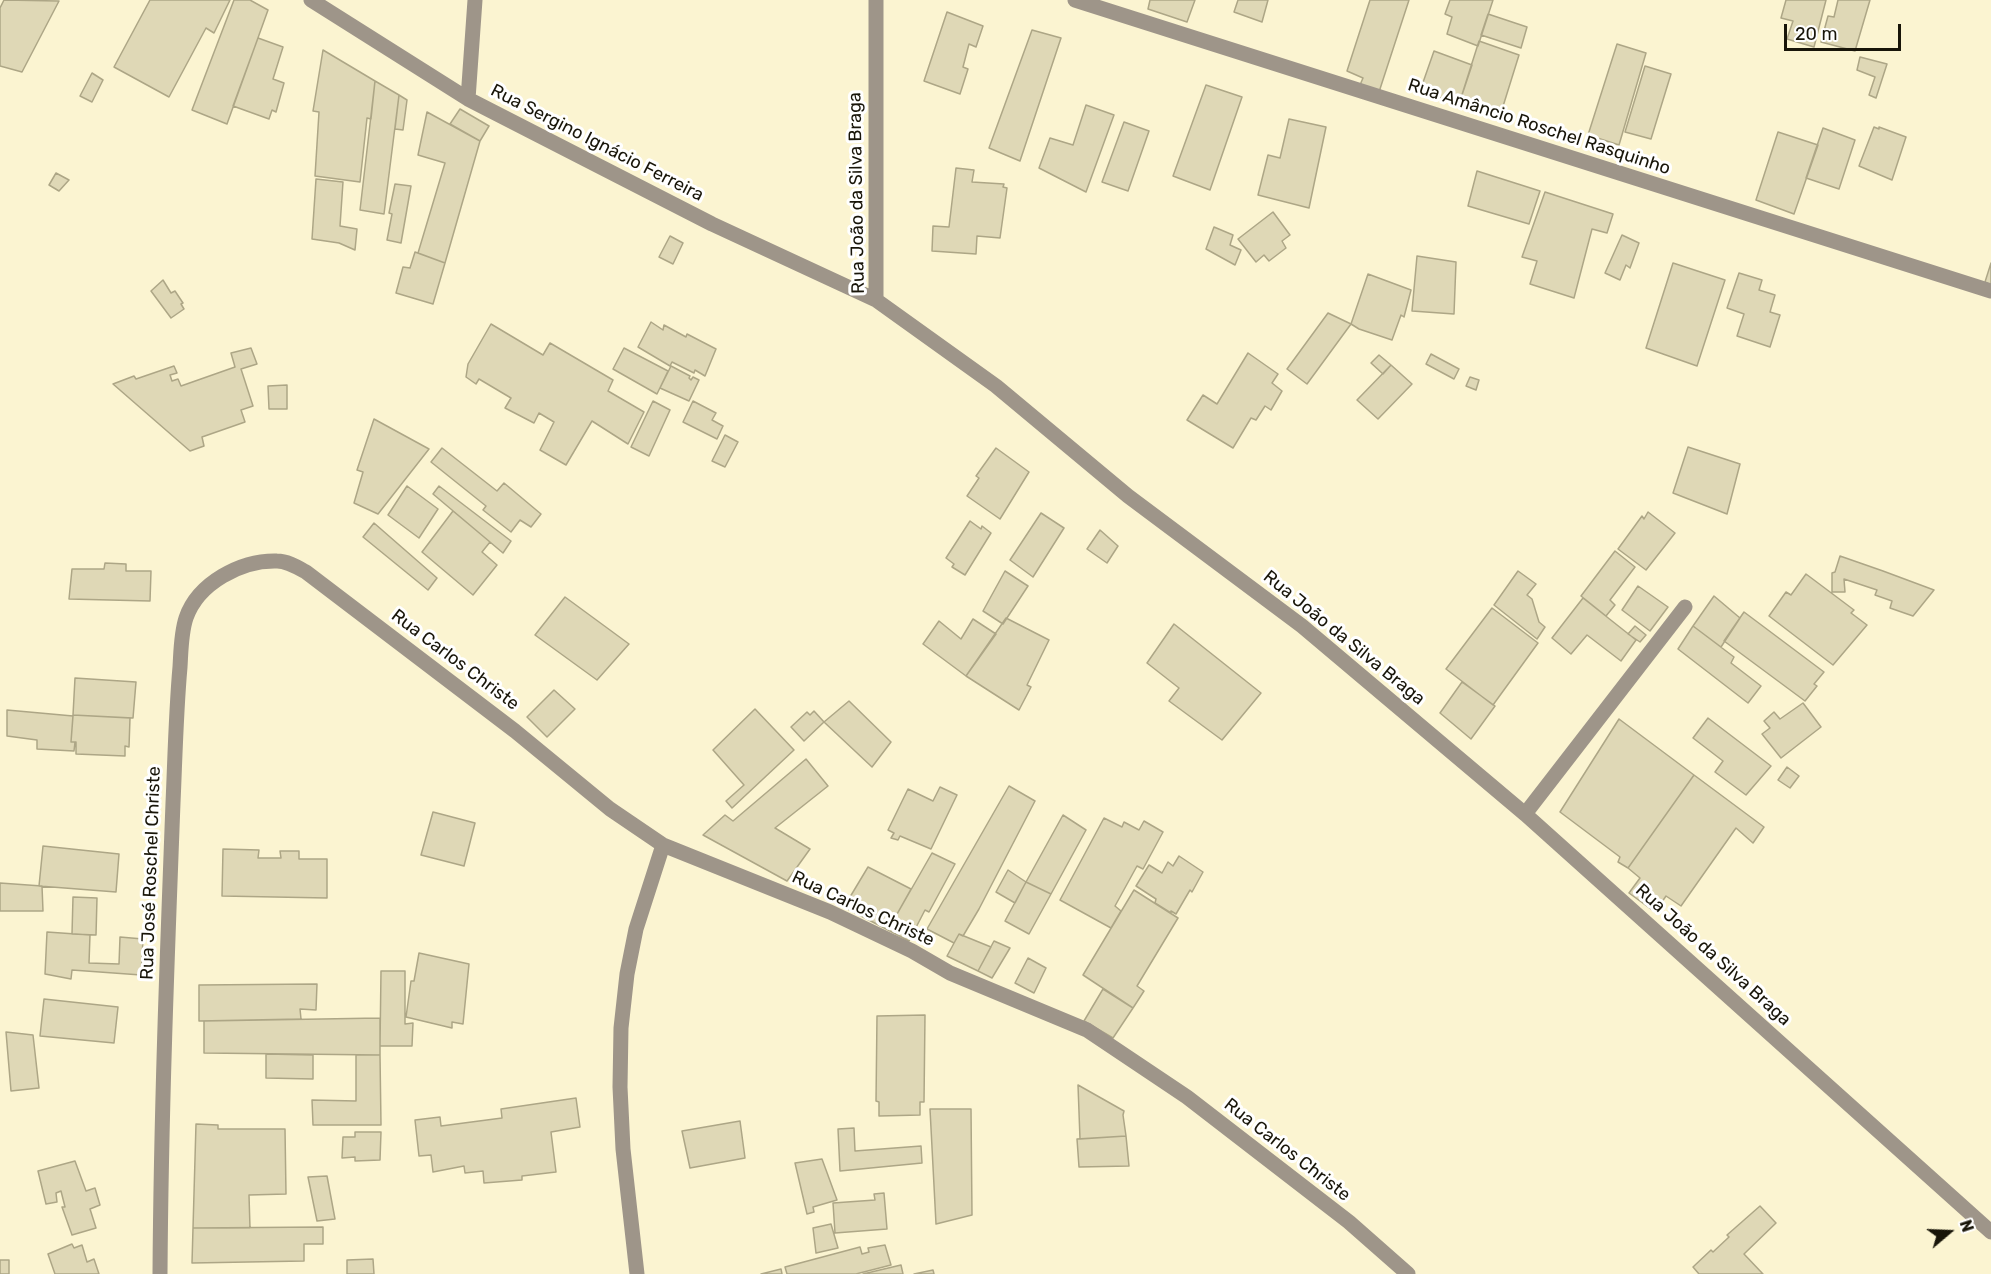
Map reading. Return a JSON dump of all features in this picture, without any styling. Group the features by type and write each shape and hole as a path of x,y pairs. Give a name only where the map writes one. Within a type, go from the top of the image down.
{"street":[{"name":"Rua Sergino Ignácio Ferreira","path":"311,0 468,99 712,224 876,300"},
{"path":"468,99 475,0"},
{"name":"Rua João da Silva Braga","path":"876,0 876,300 996,386 1128,496 1302,626 1525,814 1991,1232"},
{"name":"Rua Amâncio Roschel Rasquinho","path":"1075,0 1991,291"},
{"name":"Rua José Roschel Christe","path":"160,1274 177,698 186,618 198,596 218,578 244,567 279,561 306,572"},
{"name":"Rua Carlos Christe","path":"306,572 515,731 610,809 663,845 830,912 912,951 950,973 1087,1030 1187,1097 1349,1222 1408,1274"},
{"path":"1525,814 1685,607"},
{"path":"637,1274 622,1149 621,1028 627,974 636,929 663,845"}],"building":[{"path":"4,0 59,1 22,72 0,66 0,8"},
{"path":"150,0 230,0 214,33 206,28 169,97 114,67"},
{"path":"234,0 250,0 268,10 227,124 192,110"},
{"path":"1150,0 1195,0 1187,22 1148,9"},
{"path":"1238,0 1268,0 1262,22 1234,12"},
{"path":"1370,0 1409,0 1379,92 1360,85 1363,78 1347,71"},
{"path":"1450,0 1493,0 1478,46 1447,34 1452,17 1445,14"},
{"path":"1786,0 1826,0 1814,47 1787,39 1793,21 1781,18"},
{"path":"1838,0 1870,0 1855,51 1821,42 1828,16 1834,17"},
{"path":"947,12 983,26 976,47 969,44 963,67 968,69 960,94 924,81"},
{"path":"1488,14 1527,27 1521,48 1481,35"},
{"path":"1032,30 1061,38 1020,161 989,148"},
{"path":"258,38 283,47 273,79 284,83 276,112 272,110 269,119 233,106"},
{"path":"1479,41 1519,55 1500,116 1459,104"},
{"path":"1617,44 1646,53 1619,145 1588,135"},
{"path":"323,50 375,81 371,119 367,118 360,182 315,176 319,112 313,111"},
{"path":"1434,51 1472,65 1459,104 1420,91"},
{"path":"1860,57 1887,64 1876,98 1869,95 1875,77 1857,70"},
{"path":"1645,66 1671,74 1651,139 1625,132"},
{"path":"92,73 103,80 92,102 80,96"},
{"path":"375,81 399,95 384,214 360,210"},
{"path":"1206,85 1242,97 1210,190 1173,176"},
{"path":"399,95 407,100 403,130 395,129"},
{"path":"1086,105 1114,115 1086,192 1039,168 1050,138 1073,145"},
{"path":"460,109 489,126 480,141 450,124"},
{"path":"427,112 480,141 445,263 418,253 445,163 418,155"},
{"path":"1289,119 1326,127 1309,208 1258,195 1268,155 1280,158"},
{"path":"1124,122 1149,131 1128,191 1102,182"},
{"path":"1874,127 1906,137 1892,180 1859,166"},
{"path":"1823,128 1855,140 1839,189 1806,178"},
{"path":"1778,132 1818,145 1794,214 1756,200"},
{"path":"956,168 974,170 972,182 1004,184 1003,187 1007,188 1000,238 977,236 976,254 932,251 933,226 949,227"},
{"path":"1477,171 1540,191 1529,224 1468,206"},
{"path":"56,173 69,180 59,191 49,185"},
{"path":"316,179 343,182 340,226 357,229 355,250 339,243 312,239"},
{"path":"395,184 411,186 401,243 387,240 392,214 389,213"},
{"path":"1545,192 1613,214 1607,233 1592,229 1574,298 1530,284 1537,261 1522,257"},
{"path":"1273,212 1290,235 1282,241 1286,248 1269,261 1264,255 1256,262 1238,239"},
{"path":"1214,227 1233,235 1230,245 1241,250 1235,265 1206,249"},
{"path":"1622,235 1639,243 1630,268 1626,265 1620,280 1605,273"},
{"path":"670,236 683,243 673,264 659,257"},
{"path":"415,252 445,263 433,304 396,293 403,267 410,268"},
{"path":"1417,256 1456,262 1454,314 1412,311"},
{"path":"1673,263 1725,280 1697,366 1646,348"},
{"path":"1991,263 1991,285 1985,282"},
{"path":"1739,273 1762,280 1759,290 1775,295 1770,312 1780,315 1770,347 1737,336 1744,314 1727,308"},
{"path":"1368,274 1411,290 1404,317 1401,315 1392,340 1351,324"},
{"path":"163,280 171,293 175,291 183,303 181,304 184,309 171,318 151,291"},
{"path":"1328,313 1351,324 1307,384 1287,369"},
{"path":"651,322 663,330 664,325 716,349 705,376 672,362 670,366 638,347"},
{"path":"491,324 543,355 550,343 613,380 608,391 644,412 628,444 592,421 566,465 540,450 554,422 539,413 534,423 505,408 511,398 479,379 476,384 466,377 468,364"},
{"path":"251,348 257,364 241,369 253,406 241,410 245,422 202,437 204,446 190,451 113,384 174,366 177,373 170,375 172,381 178,379 181,386 235,367 231,353"},
{"path":"624,348 668,371 657,394 613,369"},
{"path":"1248,353 1278,374 1272,383 1282,391 1271,410 1265,406 1256,420 1251,418 1233,448 1187,420 1203,395 1217,404"},
{"path":"1431,354 1459,369 1454,379 1426,364"},
{"path":"1379,355 1391,365 1383,374 1371,363"},
{"path":"1391,365 1412,384 1378,419 1357,400"},
{"path":"671,366 690,376 691,380 693,377 699,380 689,401 660,388"},
{"path":"1470,377 1479,380 1476,390 1466,386"},
{"path":"287,385 287,409 269,409 268,386"},
{"path":"653,401 670,410 649,456 631,447"},
{"path":"693,401 716,413 712,420 723,426 717,439 683,422"},
{"path":"374,419 429,449 378,514 354,503 363,472 357,470"},
{"path":"725,435 738,442 725,467 712,461"},
{"path":"1688,447 1740,464 1727,514 1673,493"},
{"path":"442,448 497,491 504,483 541,514 531,527 520,520 511,532 483,510 486,506 431,462"},
{"path":"996,448 1029,472 1000,519 967,496 979,478 976,476"},
{"path":"407,486 438,509 419,538 388,515"},
{"path":"439,486 511,541 503,553 433,494"},
{"path":"453,511 490,542 482,552 497,565 473,595 422,552"},
{"path":"1648,512 1675,533 1646,570 1618,549 1642,516 1644,519"},
{"path":"1041,513 1064,528 1033,577 1010,560"},
{"path":"970,521 991,533 965,575 952,567 954,564 946,558"},
{"path":"374,523 437,578 428,590 363,537"},
{"path":"1100,530 1118,546 1107,563 1087,549"},
{"path":"1615,551 1635,567 1610,600 1615,605 1606,616 1581,596"},
{"path":"1840,556 1934,590 1913,616 1890,608 1892,601 1875,595 1877,590 1844,579 1845,592 1832,592 1832,573 1835,572"},
{"path":"105,563 126,564 126,571 151,571 150,601 69,599 72,569 104,569"},
{"path":"1005,571 1028,586 1003,624 983,611"},
{"path":"1518,571 1536,584 1527,595 1532,599 1539,622 1545,627 1537,639 1494,605"},
{"path":"1806,574 1854,610 1851,613 1867,625 1833,665 1769,616 1786,592 1791,595"},
{"path":"1638,586 1668,607 1650,631 1622,610"},
{"path":"1714,596 1740,618 1721,647 1693,626"},
{"path":"565,597 629,644 597,680 535,635"},
{"path":"1583,598 1636,640 1621,661 1587,635 1571,654 1552,638"},
{"path":"1492,608 1538,643 1493,705 1446,669"},
{"path":"1744,612 1824,672 1814,684 1817,686 1805,701 1724,641"},
{"path":"1006,618 1049,640 1027,685 1031,687 1019,710 966,676"},
{"path":"973,619 996,634 966,676 923,644 939,621 961,639"},
{"path":"1174,624 1261,693 1222,740 1169,701 1179,688 1147,663"},
{"path":"1635,626 1646,635 1640,642 1628,634"},
{"path":"1693,626 1734,657 1731,663 1761,686 1748,703 1678,649"},
{"path":"75,678 136,682 133,718 73,715"},
{"path":"1462,682 1495,706 1471,739 1440,713"},
{"path":"554,690 575,709 547,737 527,717"},
{"path":"849,701 891,742 872,767 824,722"},
{"path":"1803,703 1821,727 1781,758 1762,734 1770,728 1764,721 1774,712 1780,719"},
{"path":"755,709 794,750 732,808 726,801 744,785 713,750"},
{"path":"7,710 73,716 71,742 75,742 74,751 37,749 37,740 7,736"},
{"path":"814,711 824,722 804,741 791,727 807,712 810,715"},
{"path":"73,715 130,718 129,747 125,746 125,756 76,754 76,742 71,742"},
{"path":"1708,718 1771,766 1746,795 1715,772 1723,761 1693,738"},
{"path":"1619,719 1694,775 1628,868 1618,862 1620,857 1560,812"},
{"path":"806,759 828,786 775,828 810,849 787,881 703,835 725,815 733,821"},
{"path":"1787,767 1799,776 1790,788 1778,780"},
{"path":"1694,775 1764,827 1753,843 1736,828 1681,906 1666,896 1655,912 1629,893 1640,878 1628,868"},
{"path":"1009,786 1035,801 979,909 963,936 959,934 954,943 927,929"},
{"path":"940,787 957,795 931,849 900,836 898,840 891,838 894,833 888,830 908,789 933,801"},
{"path":"433,812 475,823 464,866 421,855"},
{"path":"1063,815 1086,830 1051,894 1026,882"},
{"path":"1104,818 1122,827 1124,822 1139,830 1144,821 1163,832 1143,869 1137,866 1115,906 1121,911 1111,928 1060,900"},
{"path":"43,846 119,854 116,892 39,886"},
{"path":"223,849 259,850 258,858 281,858 280,851 299,851 299,859 327,859 327,898 222,896"},
{"path":"932,853 955,864 929,912 925,910 909,941 888,930"},
{"path":"1179,856 1203,872 1176,914 1155,903 1156,899 1136,886 1149,865 1162,873 1168,862 1173,866"},
{"path":"868,867 911,889 888,930 844,907"},
{"path":"1008,870 1026,882 1015,903 996,892"},
{"path":"1026,882 1051,894 1029,934 1005,921"},
{"path":"0,883 42,886 43,911 0,911"},
{"path":"1134,890 1178,918 1137,986 1144,991 1133,1008 1083,975"},
{"path":"73,897 97,898 96,935 72,934"},
{"path":"47,932 90,935 89,963 119,964 120,937 143,939 141,975 72,970 71,979 45,974"},
{"path":"959,934 991,947 978,971 947,956"},
{"path":"994,941 1010,948 992,978 978,971"},
{"path":"419,953 469,964 463,1024 452,1022 452,1028 406,1017 411,981 414,981"},
{"path":"1028,958 1046,968 1034,993 1015,983"},
{"path":"381,971 405,971 405,1024 413,1023 412,1046 380,1046"},
{"path":"317,984 316,1010 300,1009 301,1019 199,1021 199,985"},
{"path":"1103,989 1133,1008 1113,1038 1084,1021"},
{"path":"44,999 118,1007 114,1043 40,1036"},
{"path":"925,1015 924,1102 920,1102 920,1115 879,1116 879,1102 876,1101 877,1016"},
{"path":"380,1018 380,1055 204,1053 204,1021"},
{"path":"6,1032 33,1035 39,1088 11,1091"},
{"path":"266,1054 313,1055 313,1079 266,1078"},
{"path":"356,1055 380,1055 381,1125 313,1125 312,1100 356,1101"},
{"path":"1078,1085 1124,1111 1126,1136 1080,1139"},
{"path":"576,1098 580,1127 551,1132 556,1172 522,1176 522,1180 484,1183 483,1171 465,1173 464,1166 433,1172 431,1155 419,1156 415,1120 440,1117 441,1126 502,1118 501,1109"},
{"path":"930,1109 971,1109 972,1215 936,1224"},
{"path":"740,1121 745,1158 690,1168 682,1131"},
{"path":"196,1124 218,1125 218,1129 285,1129 286,1194 249,1195 250,1228 193,1228"},
{"path":"854,1128 855,1151 921,1146 922,1163 840,1171 838,1129"},
{"path":"355,1132 381,1132 380,1160 355,1161 355,1157 342,1158 343,1137 355,1137"},
{"path":"1126,1136 1129,1166 1079,1167 1077,1139"},
{"path":"822,1159 837,1200 813,1207 814,1212 807,1214 795,1163"},
{"path":"75,1161 86,1191 95,1188 100,1205 90,1209 96,1228 72,1235 62,1207 65,1207 61,1191 56,1193 57,1202 46,1204 38,1171"},
{"path":"327,1176 335,1219 317,1221 308,1177"},
{"path":"884,1193 887,1229 835,1233 833,1203 875,1200 874,1194"},
{"path":"1760,1206 1776,1223 1744,1254 1763,1274 1699,1274 1693,1267 1711,1250 1713,1252 1729,1237 1727,1235"},
{"path":"831,1224 838,1248 816,1253 813,1228"},
{"path":"323,1227 323,1244 304,1244 304,1261 192,1263 193,1228"},
{"path":"72,1244 74,1248 82,1245 87,1262 94,1259 99,1274 55,1274 48,1254"},
{"path":"885,1245 891,1265 856,1274 787,1274 785,1267 860,1247 862,1254 869,1252 868,1248"},
{"path":"373,1259 374,1274 347,1274 347,1260"},
{"path":"0,1260 9,1260 9,1274 0,1274"},
{"path":"901,1265 903,1274 863,1274"},
{"path":"781,1269 782,1274 761,1274"},
{"path":"933,1270 934,1274 914,1274"}]}
